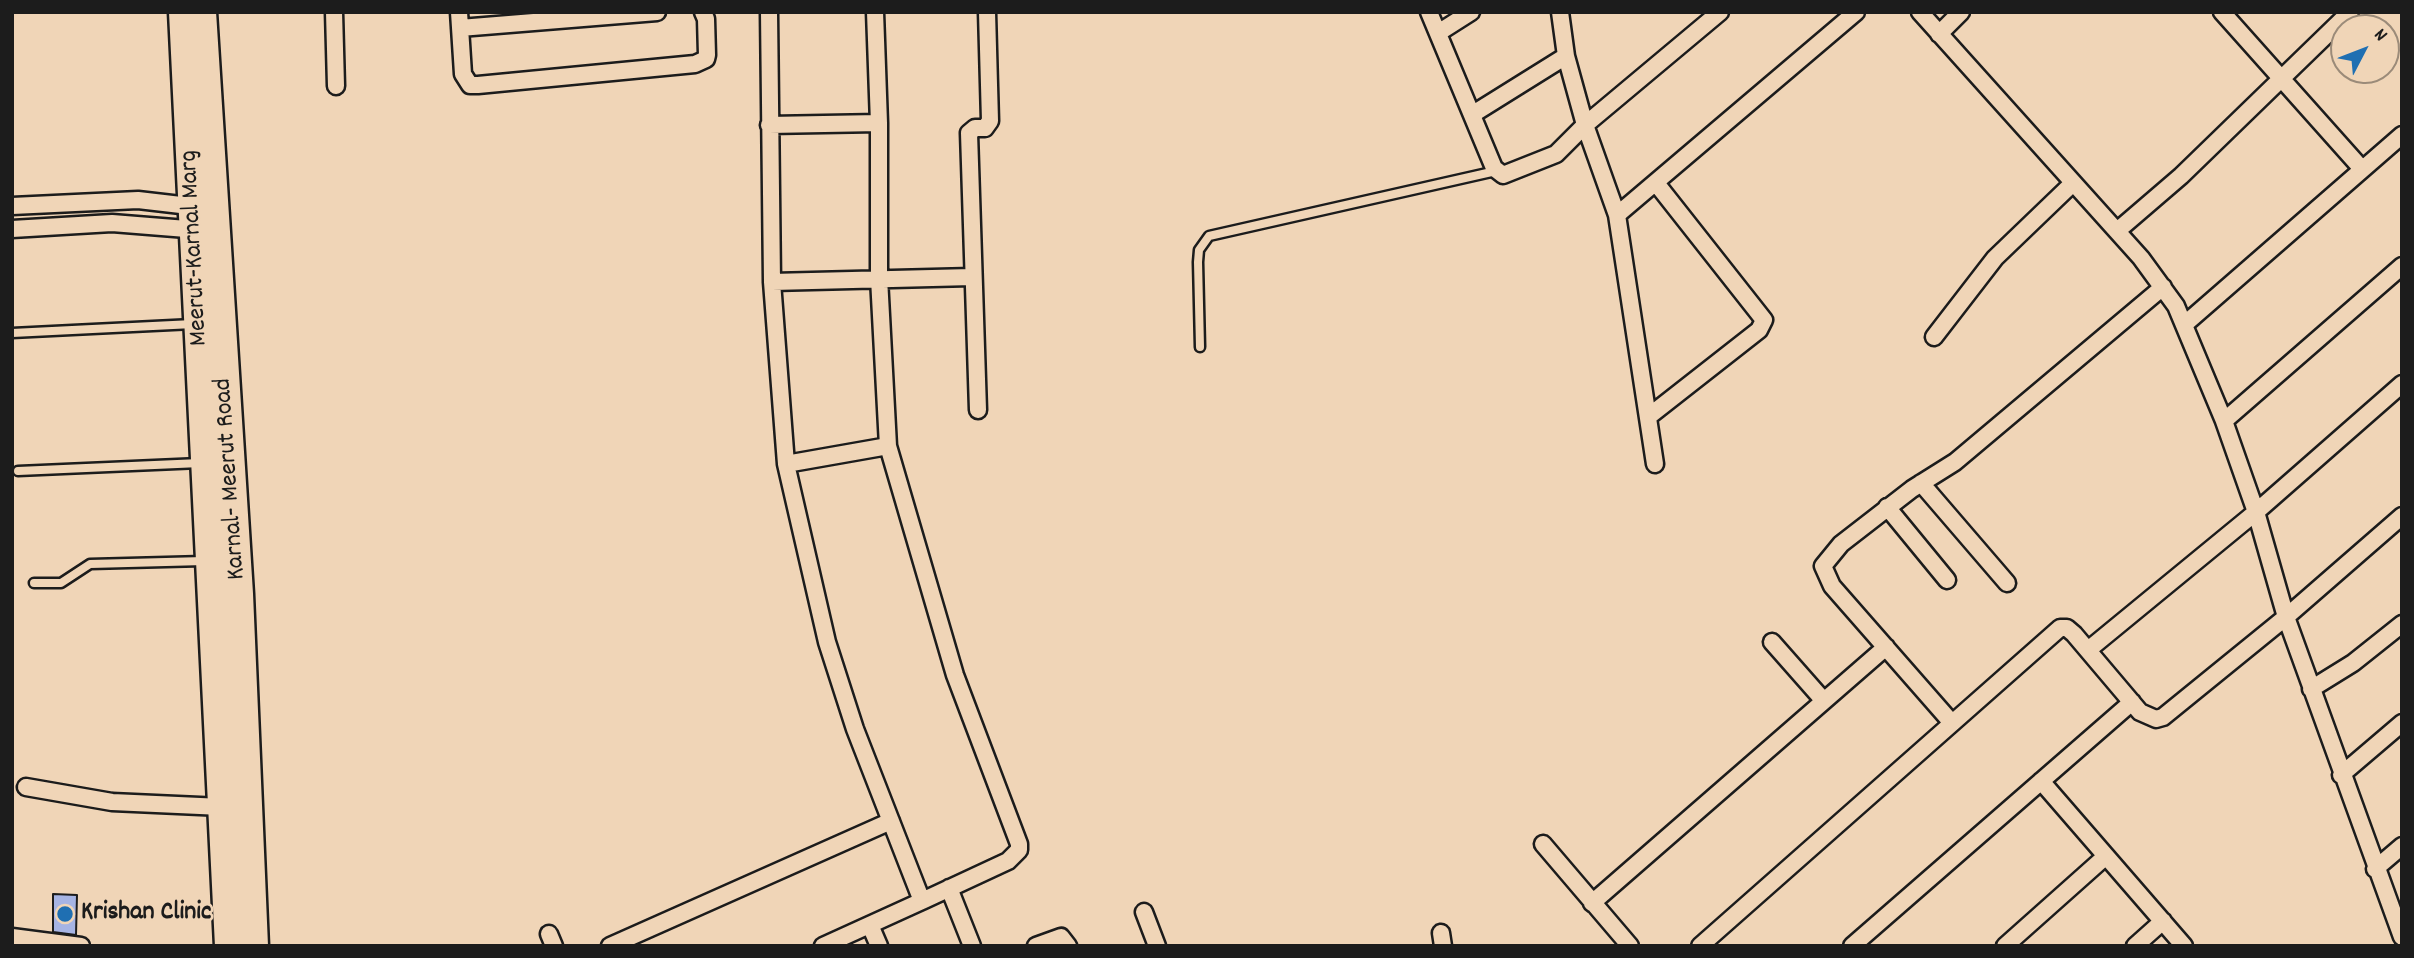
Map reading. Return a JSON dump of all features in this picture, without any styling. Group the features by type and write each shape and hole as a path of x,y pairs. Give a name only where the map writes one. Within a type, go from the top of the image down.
{"highway":[{"name":"Meerut-Karnal Marg","path":"183,12 205,219 200,324 229,946"},
{"name":"Karnal- Meerut Road","path":"202,12 205,219 239,594 254,946"}],"street":[{"path":"334,12 336,86"},
{"path":"657,12 459,20 463,74 470,85 478,85 695,64 706,59 707,55 706,19 703,12"},
{"path":"769,12 772,282 786,464 792,503 827,642 855,729 922,901"},
{"path":"824,946 1007,861 1019,850 955,675 888,446 879,278 879,123 874,12"},
{"path":"978,410 969,133 975,128 985,128 990,121 987,12"},
{"path":"1429,12 1496,171 1503,174 1548,158 1569,143 1585,125 1720,12"},
{"path":"1438,33 1471,12"},
{"path":"1560,12 1566,56 1585,125 1618,215 1655,464"},
{"path":"1618,215 1856,12"},
{"path":"1920,12 2117,231 2163,287 2185,324 2224,421 2256,512 2286,617 2375,869 2402,937"},
{"path":"1939,34 1961,12"},
{"path":"2222,12 2362,169"},
{"path":"2117,231 2181,176 2350,12"},
{"path":"1473,114 1566,56"},
{"path":"769,125 879,123"},
{"path":"2185,324 2402,135"},
{"path":"1648,417 1759,330 1764,320 1656,183"},
{"path":"1934,337 1995,258 2073,183"},
{"path":"12,206 138,201 205,219"},
{"path":"12,229 205,219"},
{"path":"2224,421 2402,265"},
{"path":"772,282 972,277"},
{"path":"1952,723 1832,586 1823,566 1829,555 1887,508 1955,462 2163,287"},
{"path":"2088,650 2256,512 2402,384"},
{"path":"786,464 888,446"},
{"path":"1921,483 2007,583"},
{"path":"1887,508 1947,580"},
{"path":"1700,946 2060,628 2067,628 2147,718 2163,716 2286,617 2402,516"},
{"path":"2311,689 2353,663 2402,624"},
{"path":"1772,642 1824,701"},
{"path":"1592,903 1886,647"},
{"path":"1852,946 2132,702"},
{"path":"2341,775 2402,723"},
{"path":"2041,781 2184,946"},
{"path":"26,787 112,802 222,807"},
{"path":"610,946 891,821"},
{"path":"1543,844 1630,946"},
{"path":"2375,869 2402,846"},
{"path":"2005,946 2106,856"},
{"path":"949,888 972,946"},
{"path":"1144,912 1155,945"},
{"path":"2135,946 2163,921"},
{"path":"870,925 879,946"},
{"path":"12,937 81,946"},
{"path":"1037,946 1061,937 1068,946"}],"lane":[{"path":"1200,347 1198,262 1199,250 1209,236 1496,171"},
{"path":"12,333 200,324"},
{"path":"18,471 206,463"},
{"path":"34,583 61,583 90,564 211,561"}],"building":[{"path":"53,894 77,895 76,935 53,932"}],"place":[{"name":"Krishan Clinic","path":"65,914"}]}
